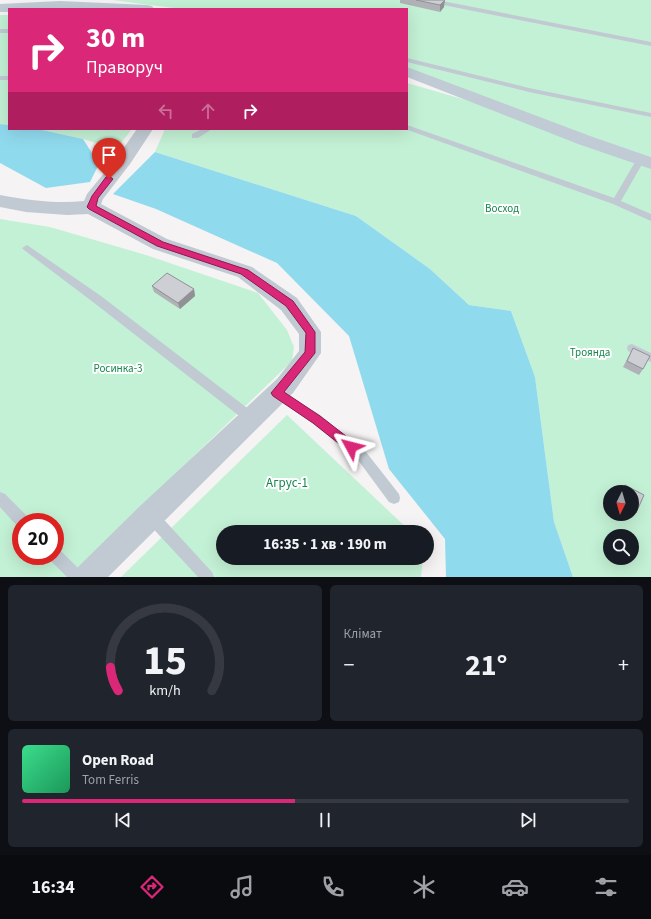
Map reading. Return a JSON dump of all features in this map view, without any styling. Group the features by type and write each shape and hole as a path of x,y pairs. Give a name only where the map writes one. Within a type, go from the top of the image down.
{"street":[{"path":"0,8 64,2 136,8"},
{"path":"408,72 584,140 646,161"},
{"path":"91,207 94,198 124,160 144,130"},
{"path":"0,201 26,206 67,209 91,207 160,244 245,272 290,304 310,332 310,353 285,386 150,515 88,577"}],"lane":[{"path":"428,0 651,44"},
{"path":"408,60 529,90 651,116"},
{"path":"408,127 616,202 651,218"},
{"path":"195,136 206,130"},
{"path":"616,202 646,161"},
{"path":"27,248 97,299 251,418"},
{"path":"632,348 651,358"},
{"path":"277,393 316,420 362,456 394,498"},
{"path":"0,498 14,513"},
{"path":"150,515 206,577"},
{"path":"64,564 77,577"}],"green space":[{"path":"113,0 651,0 651,157 408,75 408,8 173,8"},
{"path":"0,15 8,15 8,125 0,124"},
{"path":"408,83 532,119 651,160 651,577 573,577 554,522 535,377 511,311 469,305 430,269 356,216 155,152 165,130 408,130"},
{"path":"42,130 131,130 116,149 83,139"},
{"name":"Росинка-3","path":"0,219 50,227 146,255 258,293 287,330 294,347 292,361 69,577 0,577"},
{"name":"Агрус-1","path":"287,415 404,525 216,525 216,565 422,565 421,577 121,577"}],"water":[{"path":"0,124 8,125 8,130 42,130 83,139 99,164 90,182 46,188 0,163"},
{"path":"155,152 356,216 430,269 469,305 511,311 535,377 554,522 573,577 446,577 445,539 389,469 349,336 277,263 156,209 113,194"}],"building":[{"path":"416,0 445,0 440,5"},
{"path":"167,273 194,289 178,303 152,286"},
{"path":"633,348 650,356 643,369 627,361"},
{"path":"639,492 644,495 639,506"}],"route":[{"path":"109,179 94,198 91,207 160,244 245,272 290,304 310,332 310,353 285,386 277,393 351,447"}],"park label":[{"name":"Восход","path":"502,208"},
{"name":"Троянда","path":"590,352"}]}
